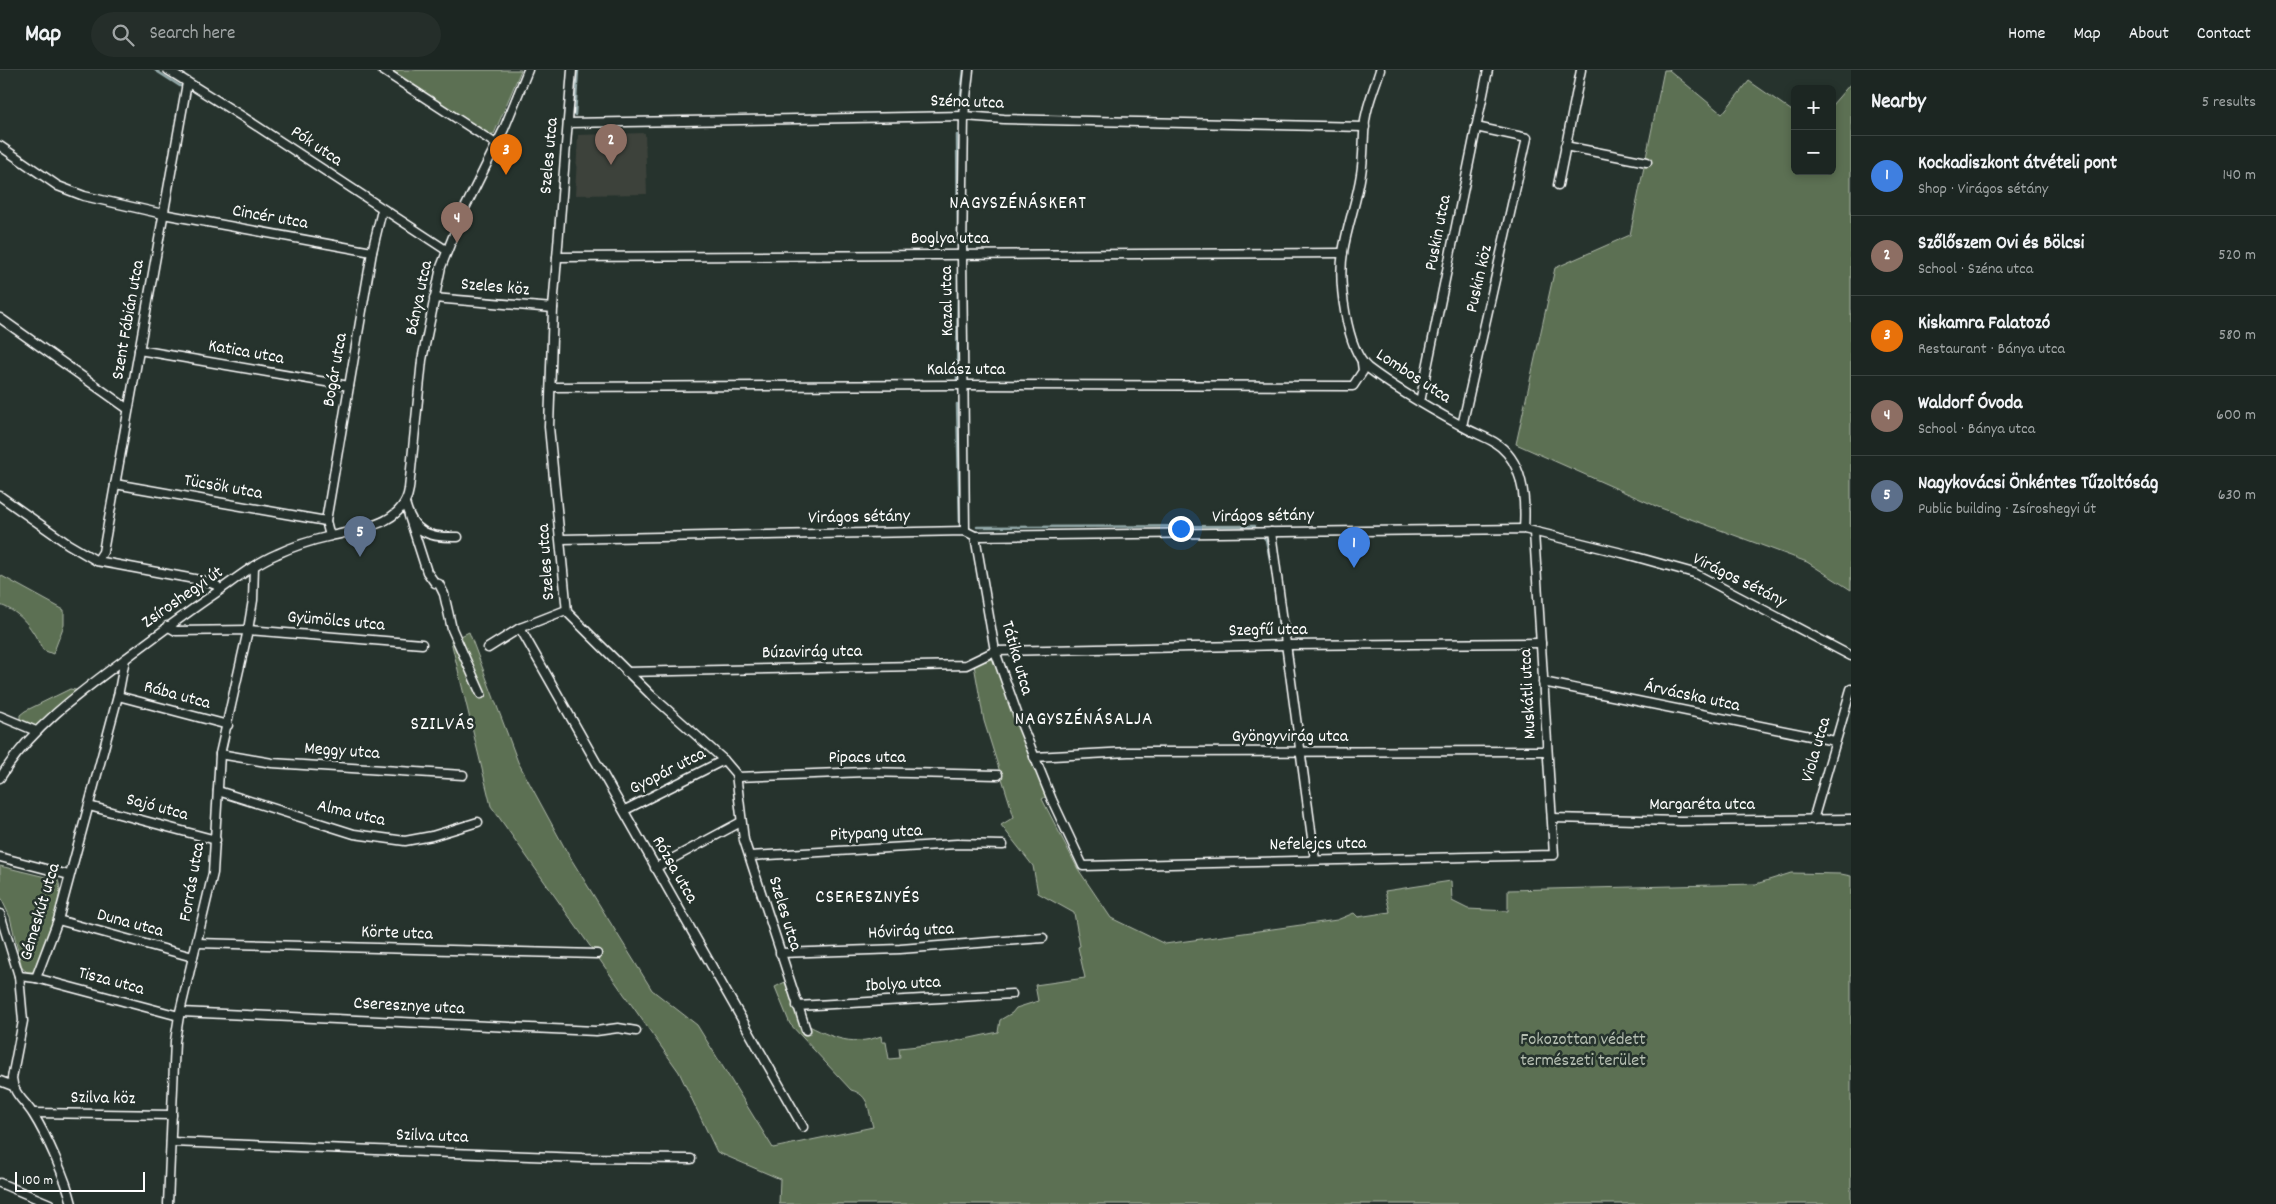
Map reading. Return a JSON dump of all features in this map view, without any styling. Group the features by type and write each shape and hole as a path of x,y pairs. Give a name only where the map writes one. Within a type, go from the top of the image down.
{"street":[{"name":"Pók utca","path":"168,70 243,116 382,210 446,250"},
{"path":"382,70 496,144"},
{"name":"Bánya utca","path":"405,503 409,489 422,360 446,250 496,144 528,70"},
{"name":"Szeles utca","path":"572,70 557,257 549,433 561,540 566,610 573,620 675,719 724,760 737,777 741,822 750,856 806,1030"},
{"name":"Kazal utca","path":"965,531 962,254 964,116 969,70"},
{"name":"Lombos utca","path":"1380,70 1365,128 1358,194 1343,253 1342,293 1350,332 1362,363 1376,374 1420,402 1496,443 1508,454 1517,469 1524,495 1524,529"},
{"name":"Puskin utca","path":"1420,402 1488,70"},
{"path":"1558,185 1581,70"},
{"name":"Szent Fábián utca","path":"97,561 102,552 115,484 187,83"},
{"name":"Széna utca","path":"568,123 964,116 1004,119 1365,128"},
{"name":"Puskin köz","path":"1462,426 1527,138 1476,127"},
{"name":"Cincér utca","path":"0,146 58,186 84,196 163,214 372,252"},
{"path":"1565,146 1647,162"},
{"name":"Bogár utca","path":"330,536 326,521 372,252 382,210"},
{"name":"Boglya utca","path":"557,257 1343,253"},
{"name":"Szeles köz","path":"434,298 554,308"},
{"path":"0,318 128,409"},
{"name":"Katica utca","path":"139,350 349,386"},
{"name":"Kalász utca","path":"551,387 1354,386 1364,371 1362,363"},
{"name":"Tücsök utca","path":"115,484 326,521"},
{"path":"0,496 68,544 97,561 205,580 216,585 220,590"},
{"path":"405,503 427,572 435,583 439,584 444,594 452,629 481,694"},
{"name":"Zsíroshegyi út","path":"0,778 36,732 167,626 254,566 276,554 330,536 374,526 387,519 405,503"},
{"path":"408,516 420,528 432,536 458,537"},
{"name":"Virágos sétány","path":"561,540 965,531 975,536 1524,529 1694,573 1851,656"},
{"path":"1271,532 1287,645 1299,753 1315,860"},
{"name":"Muskátli utca","path":"1534,532 1554,855"},
{"name":"Tátika utca","path":"975,536 995,651 1034,757 1083,866"},
{"name":"Forrás utca","path":"168,1204 175,1041 213,873 220,754 248,630 253,600 254,566"},
{"path":"488,648 520,628 566,610"},
{"name":"Gyümölcs utca","path":"167,626 181,632 248,630 422,644"},
{"name":"Rózsa utca","path":"520,628 625,810 655,868 803,1127"},
{"name":"Szegfű utca","path":"995,651 1287,645 1541,643"},
{"name":"Búzavirág utca","path":"626,672 966,665 995,651"},
{"name":"Gémeskút utca","path":"13,1086 12,1078 23,1021 19,976 36,978 58,920 118,696 125,659"},
{"name":"Árvácska utca","path":"1543,682 1835,741"},
{"name":"Viola utca","path":"1813,820 1851,689"},
{"name":"Rába utca","path":"118,696 228,725"},
{"path":"0,716 36,732"},
{"name":"Gyöngyvirág utca","path":"1034,757 1128,752 1299,753 1547,750"},
{"name":"Meggy utca","path":"220,754 272,763 463,774"},
{"name":"Gyopár utca","path":"625,810 724,760"},
{"name":"Pipacs utca","path":"737,777 865,772 998,775"},
{"name":"Alma utca","path":"218,791 354,834 405,841 432,836 478,822"},
{"name":"Sajó utca","path":"89,806 216,840"},
{"name":"Margaréta utca","path":"1552,818 1851,819"},
{"path":"655,868 741,822"},
{"name":"Pitypang utca","path":"750,856 957,844 1003,845"},
{"name":"Nefelejcs utca","path":"1083,866 1554,855"},
{"path":"0,857 69,875"},
{"path":"0,914 19,976"},
{"name":"Duna utca","path":"58,920 194,957"},
{"name":"Hóvirág utca","path":"780,953 900,949 1043,938"},
{"name":"Körte utca","path":"197,943 597,954"},
{"name":"Tisza utca","path":"36,978 180,1014"},
{"name":"Ibolya utca","path":"797,1006 1012,994"},
{"name":"Cseresznye utca","path":"180,1014 596,1031 618,1028 636,1031"},
{"path":"0,1080 13,1086 33,1113 48,1143 72,1204"},
{"name":"Szilva köz","path":"33,1113 172,1115"},
{"name":"Szilva utca","path":"171,1142 582,1158 691,1159"},
{"path":"0,1183 50,1204"}],"shaded area":[{"path":"645,133 647,194 575,195 578,135"}],"green space":[{"path":"392,70 521,70 494,134 488,134"},
{"path":"1664,70 1669,70 1722,114 1749,81 1791,110 1791,175 1836,175 1836,100 1851,83 1851,590 1807,562 1658,507 1516,444 1555,268 1630,235"},
{"path":"0,575 64,610 64,625 53,654 43,650 31,629 21,617 0,605"},
{"name":"Fokozottan védett természeti terület","path":"469,632 518,762 568,854 652,990 697,1025 773,1148 873,1127 865,1099 857,1092 851,1090 790,1024 775,987 785,982 799,1021 829,1035 849,1040 859,1041 881,1036 882,1042 886,1042 889,1059 900,1058 899,1048 947,1043 998,1032 1000,1020 1012,1013 1016,1008 1038,1001 1035,985 1085,978 1078,947 1080,946 1074,913 1038,893 1033,866 1001,825 1014,817 984,721 974,665 994,658 1047,796 1042,799 1078,869 1111,918 1165,944 1337,920 1354,913 1358,917 1390,912 1385,891 1451,881 1452,901 1468,909 1508,911 1508,890 1756,884 1791,873 1851,876 1851,1204 779,1204 780,1179 717,1152 679,1072 491,806 451,641"},
{"path":"70,689 81,691 37,728 20,722 20,715 25,711"},
{"path":"0,866 58,880 60,889 56,912 35,972 27,972 22,968 10,917 0,896"}],"waterway":[{"path":"155,70 180,86"},
{"path":"575,115 578,70"},
{"path":"959,111 964,70"},
{"path":"957,135 958,247"},
{"path":"957,379 958,273"},
{"path":"957,404 960,527"},
{"path":"977,527 1255,526"},
{"path":"1262,535 1266,540 1273,574"},
{"path":"1274,583 1280,636"}],"place":[{"name":"Szőlőszem Ovi és Bölcsi","path":"611,165"},
{"name":"Kiskamra Falatozó","path":"506,175"},
{"name":"Waldorf Óvoda","path":"457,243"},
{"name":"Nagykovácsi Önkéntes Tűzoltóság","path":"360,557"},
{"name":"Kockadiszkont átvételi pont","path":"1354,568"}],"district":[{"name":"NAGYSZÉNÁSKERT","path":"1018,204"},
{"name":"NAGYSZÉNÁSALJA","path":"1084,720"},
{"name":"SZILVÁS","path":"443,725"},
{"name":"CSERESZNYÉS","path":"868,898"}]}
